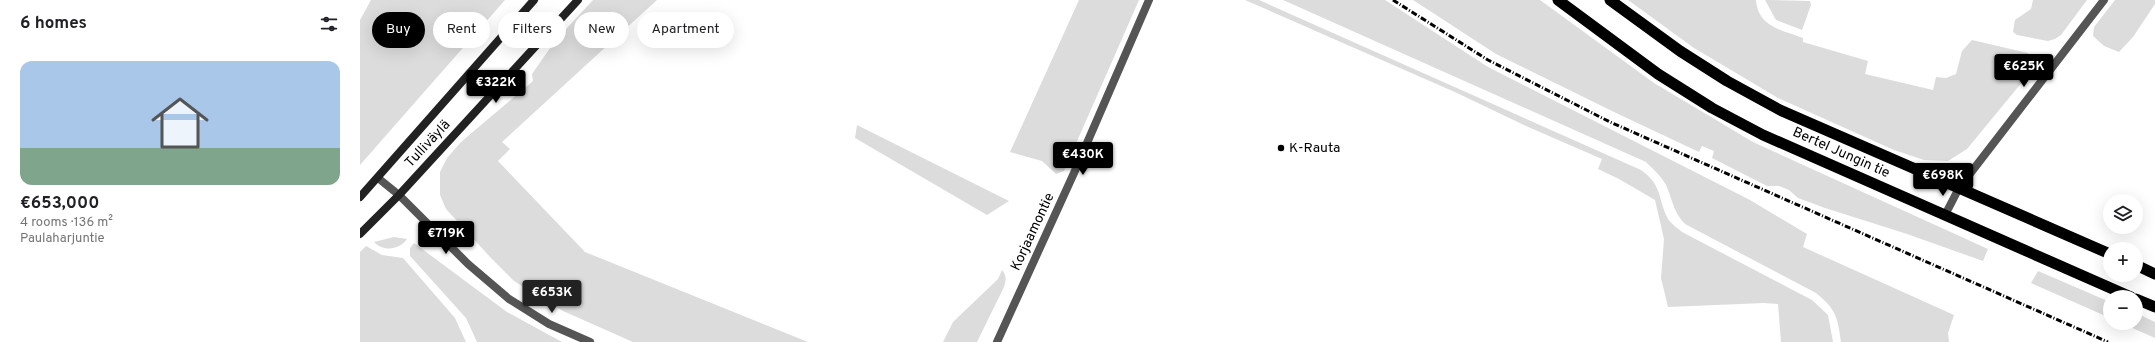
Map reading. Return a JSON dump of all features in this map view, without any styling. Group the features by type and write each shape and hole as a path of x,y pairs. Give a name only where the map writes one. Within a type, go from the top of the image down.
{"highway":[{"name":"Bertel Jungin tie","path":"1558,0 1658,74 1712,108 1763,135 2115,290"},
{"name":"Bertel Jungin tie","path":"1610,0 1680,51 1727,82 1780,110 2103,251"},
{"path":"2143,269 2155,274"},
{"path":"2143,302 2155,307"}],"main road":[{"name":"Tulliväylä","path":"360,197 534,0"},
{"name":"Tulliväylä","path":"360,234 399,195 578,0"}],"street":[{"name":"Korjaamontie","path":"997,342 1074,173 1149,0"},
{"path":"1944,215 1959,188 2104,0"},
{"path":"378,178 399,195 468,264 509,299 549,324 590,342"}],"shaded area":[{"path":"371,0 505,0 490,17 490,12 433,12 433,48 463,48 360,165 360,20"},
{"path":"593,0 657,0 644,12 637,12 637,18 629,26 629,12 582,12"},
{"path":"1079,0 1139,0 1064,171 1056,174 1042,161 1010,152"},
{"path":"1245,0 1259,0 1641,170 1653,181 1659,192 1668,219 1673,224 1682,232 1812,300 1828,315 1833,342 1781,342 1778,304 1764,303 1668,307 1661,278 1664,239 1655,200 1619,179 1598,169 1602,159 1526,126 1457,93"},
{"path":"1283,0 1385,0 1488,67 1750,200 1807,234 1803,247 1954,315 1948,333 1949,342 1841,342 1839,326 1835,314 1823,299 1816,293 1685,224 1676,210 1666,185 1646,162"},
{"path":"1413,0 1540,0 1654,83 1753,142 1988,249 1983,261 1907,234 1825,208 1798,198 1789,190 1779,186 1767,186 1712,158 1714,151 1702,146 1699,152 1496,54"},
{"path":"1628,0 1756,0 1761,16 1766,22 1779,30 1803,38 1803,42 1868,61 1865,74 1933,90 1936,77 1946,78 1956,74 1962,51 1972,40 2028,53 2032,61 2032,70 1967,149 1948,161 1924,160 1894,150 1778,98 1694,48"},
{"path":"1765,0 1810,1 1811,5 1802,30 1776,20"},
{"path":"2033,0 2087,0 2061,35 2048,41 2017,35 2013,32 2015,20 2031,9"},
{"path":"2115,0 2155,0 2155,4 2133,37 2119,52 2104,46 2093,36 2094,27"},
{"path":"574,20 574,48 605,48 502,142 510,149 498,161 585,252 808,342 633,342 563,311 514,281 446,209 440,195 440,172 447,158 461,142 533,81 532,74 550,48 566,48 566,29"},
{"path":"857,125 1009,201 987,215 855,138"},
{"path":"394,237 407,239 400,246 391,248 382,247 374,242"},
{"path":"414,243 507,312 562,342 477,342 466,318 410,256 410,248"},
{"path":"366,246 382,255 403,258 455,318 466,342 360,342 360,252"},
{"path":"1002,270 1006,278 1004,287 977,342 943,342 953,322 998,279"},
{"path":"2038,271 2103,299 2103,315 2031,283"},
{"path":"2143,316 2155,322 2155,338 2137,330 2143,330"}],"railway":[{"path":"1393,0 1488,60 1610,122 2108,342"}],"place":[{"name":"K-Rauta","path":"1281,148"}]}
